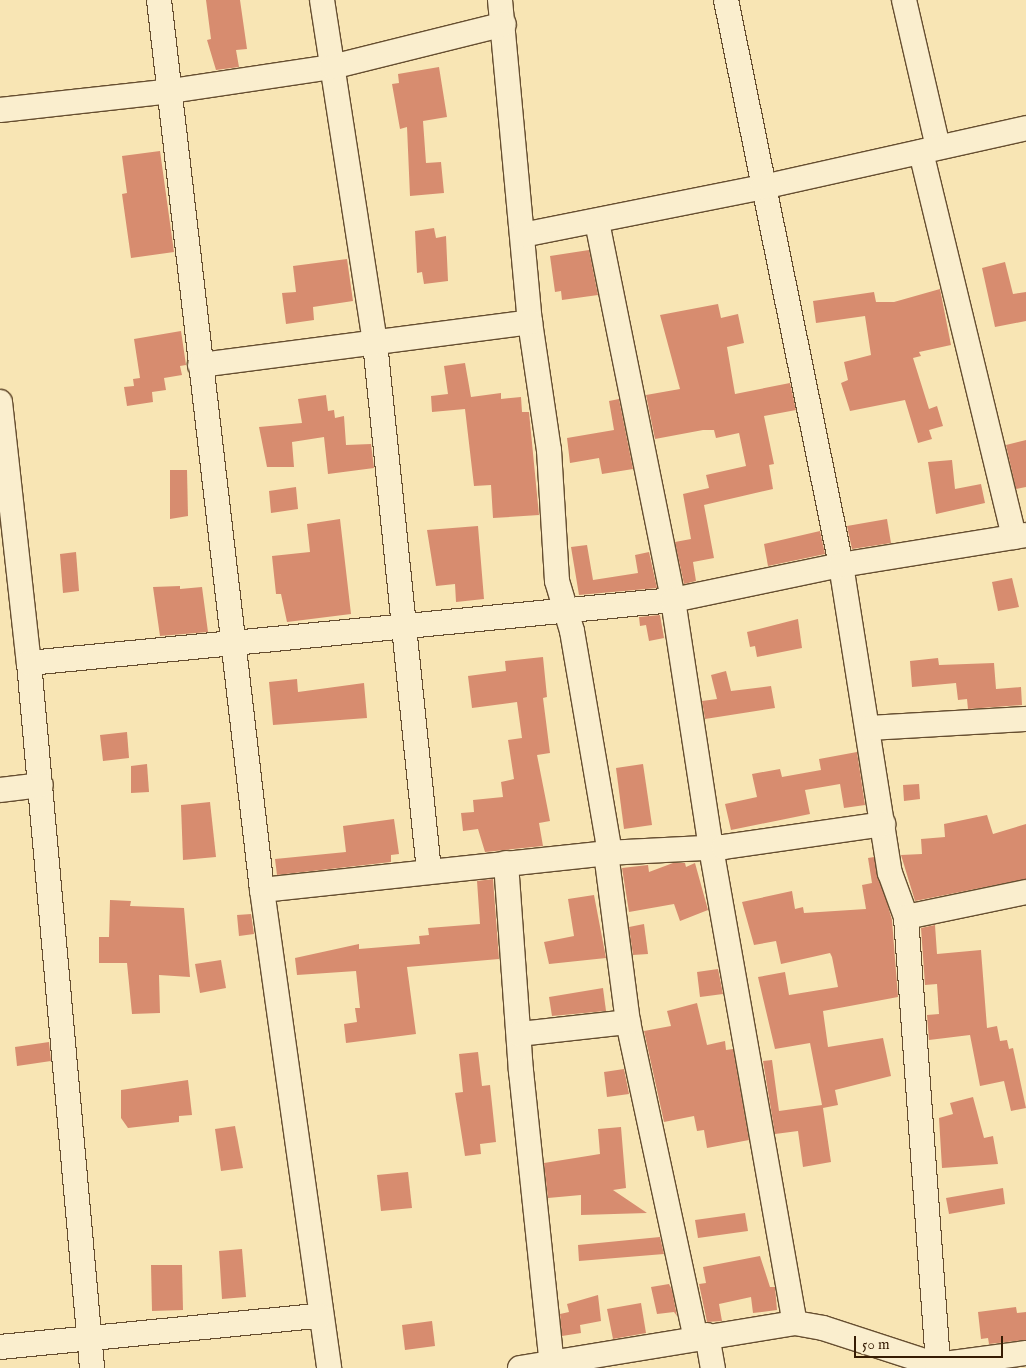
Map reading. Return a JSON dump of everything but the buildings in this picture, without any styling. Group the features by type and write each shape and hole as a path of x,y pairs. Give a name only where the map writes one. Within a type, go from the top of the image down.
{"street":[{"path":"159,0 262,890 319,1316 329,1368"},
{"path":"322,0 375,343 429,871"},
{"path":"500,0 504,24 530,322 549,450 557,581 567,611 608,853 628,1022 702,1337 713,1368"},
{"path":"726,0 841,565 890,873 906,917 938,1367"},
{"path":"29,663 673,600 841,565 1020,536 930,149 904,0"},
{"path":"0,110 171,91 332,66 504,24"},
{"path":"523,235 597,222 764,187 1026,128"},
{"path":"597,222 673,600 711,848 795,1323"},
{"path":"200,365 530,322"},
{"path":"0,402 41,785 92,1368"},
{"path":"868,728 1026,719"},
{"path":"0,790 41,785"},
{"path":"262,890 608,853 711,848 883,824"},
{"path":"506,863 519,1034 552,1366"},
{"path":"906,917 1026,892"},
{"path":"519,1034 628,1022"},
{"path":"0,1347 319,1316"},
{"path":"520,1368 552,1366 702,1337 795,1323 823,1328 938,1367 1026,1353"}]}
